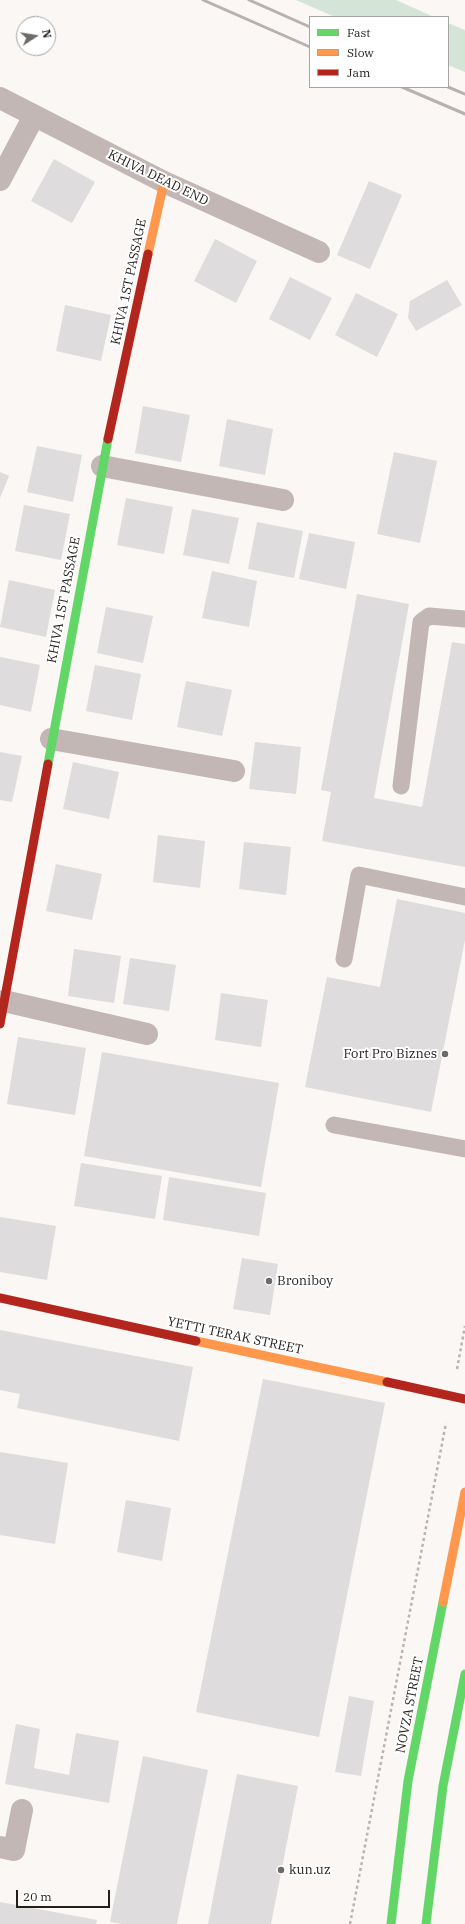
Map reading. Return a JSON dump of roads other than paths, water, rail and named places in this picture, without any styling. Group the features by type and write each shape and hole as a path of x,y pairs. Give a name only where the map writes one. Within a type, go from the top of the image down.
{"street":[{"name":"KHIVA DEAD END","path":"0,98 164,182 319,252"},
{"path":"0,180 34,116"},
{"name":"KHIVA 1ST PASSAGE","path":"0,1024 102,466 164,182"},
{"path":"102,466 283,500"},
{"path":"51,739 234,771"},
{"path":"4,1001 147,1034"},
{"name":"YETTI TERAK STREET","path":"0,1298 465,1399"},
{"name":"NOVZA STREET","path":"391,1924 408,1781 465,1492"},
{"path":"426,1924 443,1786 465,1674"},
{"path":"0,1847 14,1850 22,1810"}],"lane":[{"path":"401,786 421,622 429,616 465,619"},
{"path":"344,959 359,875 465,897"},
{"path":"334,1125 465,1149"}],"railway":[{"path":"203,0 309,47"},
{"path":"249,0 309,27"},
{"path":"449,87 465,94"},
{"path":"404,88 465,114"}],"place":[{"name":"Fort Pro Biznes","path":"445,1054"},
{"name":"Broniboy","path":"269,1281"},
{"name":"kun.uz","path":"281,1870"}]}
